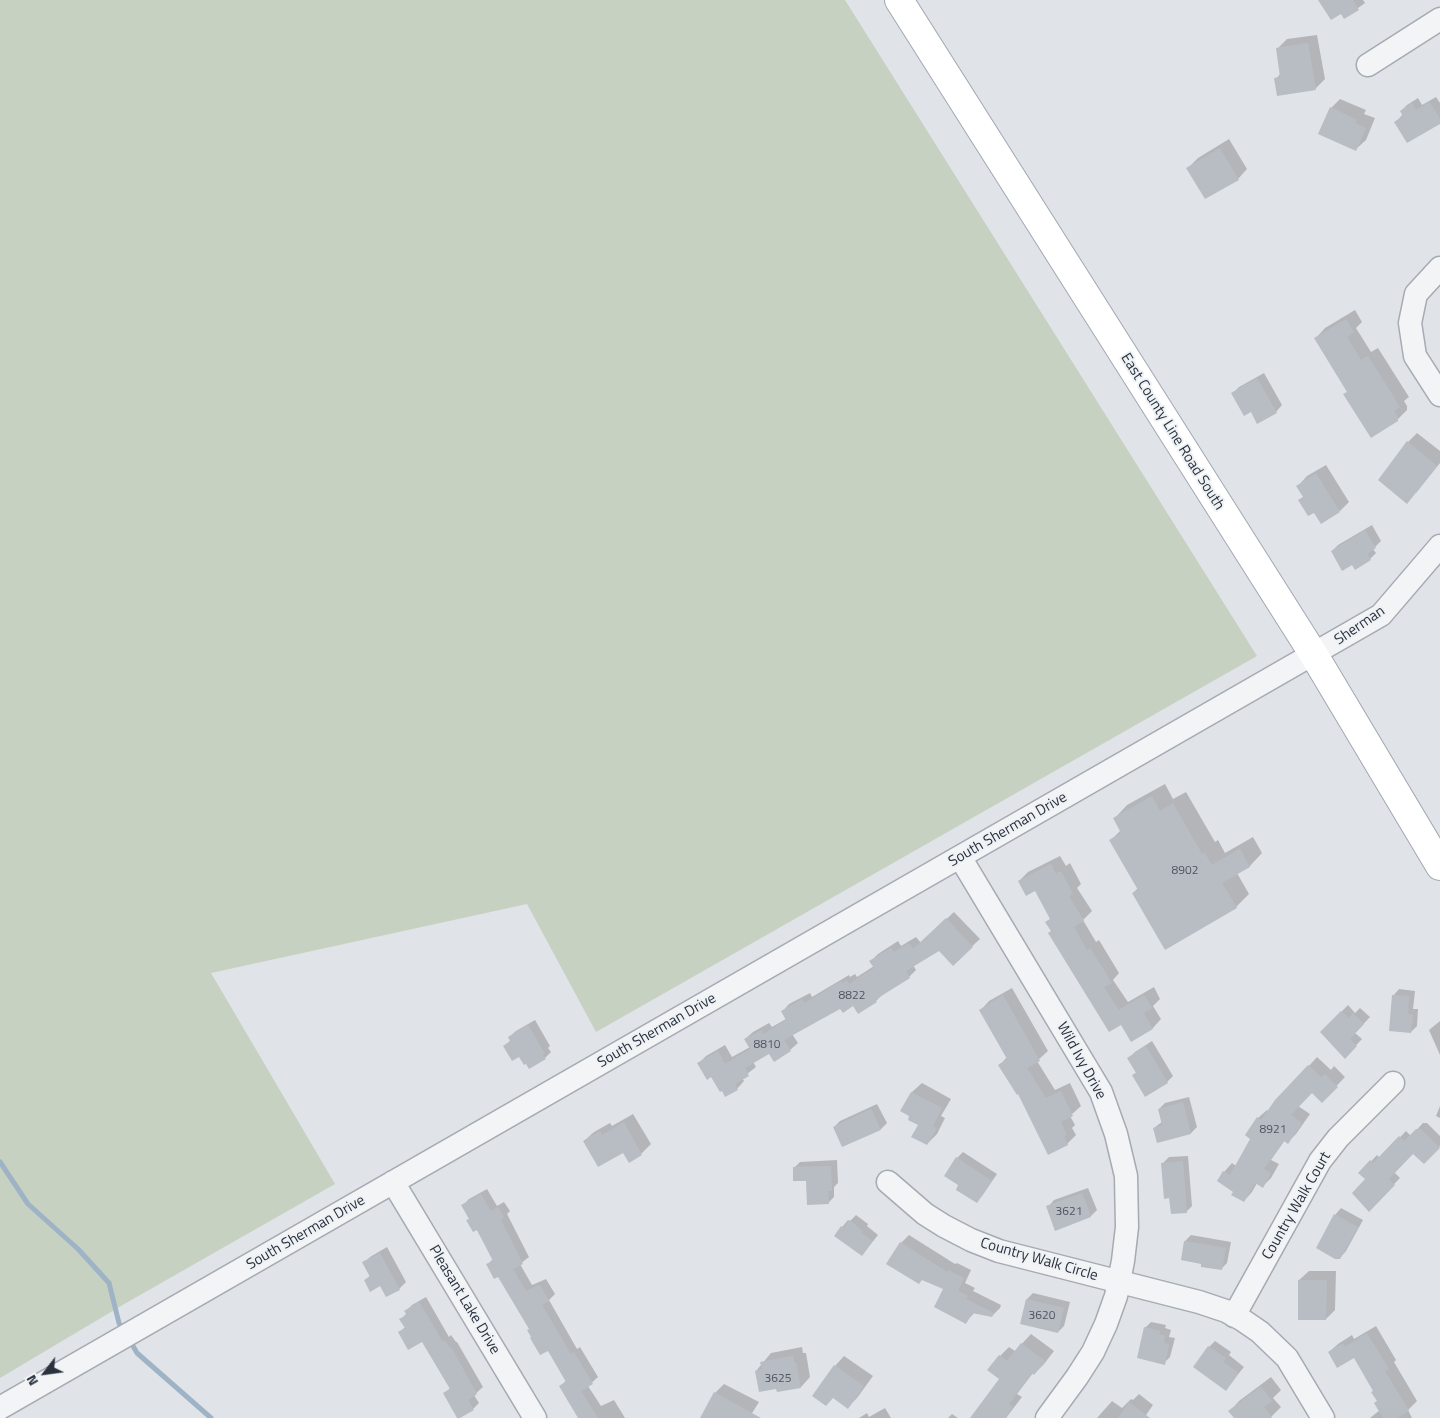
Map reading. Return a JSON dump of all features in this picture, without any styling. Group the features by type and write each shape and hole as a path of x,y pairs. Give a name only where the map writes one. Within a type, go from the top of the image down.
{"main road":[{"name":"East County Line Road South","path":"899,0 1314,655 1440,866"}],"street":[{"path":"1368,65 1440,19"},
{"path":"1440,268 1416,294 1410,323 1416,356 1440,395"},
{"name":"Sherman","path":"1314,655 1381,615 1440,546"},
{"name":"South Sherman Drive","path":"0,1408 1314,655"},
{"name":"Wild Ivy Drive","path":"960,857 1101,1092 1120,1148 1127,1191 1126,1242 1119,1282 1106,1324 1093,1352 1047,1418"},
{"name":"Country Walk Court","path":"1234,1316 1320,1161 1338,1138 1393,1083"},
{"name":"Pleasant Lake Drive","path":"393,1182 535,1418"},
{"name":"Country Walk Circle","path":"888,1182 925,1214 971,1240 1014,1256 1199,1302 1218,1308 1248,1323 1287,1358 1324,1418"}],"green space":[{"path":"0,0 845,0 1257,656 596,1032 527,904 211,973 335,1184 126,1303 0,1378"}],"building":[{"path":"1318,0 1353,0 1359,10 1344,19 1341,14 1331,20"},
{"path":"1308,43 1316,90 1277,96 1274,78 1280,77 1276,48"},
{"path":"1430,102 1440,119 1440,124 1407,143 1394,122 1403,116 1400,111 1412,103 1416,110"},
{"path":"1330,107 1357,120 1355,123 1366,128 1356,151 1318,134"},
{"path":"1220,148 1239,180 1205,199 1186,168"},
{"path":"1346,319 1354,332 1347,337 1361,360 1368,356 1400,407 1394,411 1398,416 1398,421 1371,438 1343,394 1347,392 1314,338"},
{"path":"1257,378 1277,413 1257,424 1251,412 1244,416 1231,393"},
{"path":"1407,441 1437,466 1407,504 1378,480"},
{"path":"1316,473 1340,512 1321,524 1314,513 1308,516 1298,500 1303,497 1296,486"},
{"path":"1365,530 1376,548 1367,554 1371,560 1355,570 1352,565 1342,571 1331,551"},
{"path":"1152,796 1160,811 1173,803 1202,854 1204,852 1212,865 1240,849 1250,867 1222,883 1237,908 1165,950 1132,893 1138,890 1109,840 1121,833 1113,818"},
{"path":"1051,864 1056,874 1061,871 1073,894 1069,896 1084,921 1074,927 1087,950 1090,948 1112,983 1104,987 1119,1010 1144,995 1152,1008 1144,1013 1153,1029 1131,1042 1121,1025 1109,1032 1048,933 1051,931 1045,922 1050,919 1035,891 1026,896 1018,881"},
{"path":"946,918 973,947 953,966 939,951 906,971 910,978 875,1000 877,1002 858,1014 853,1006 843,1013 840,1009 784,1040 791,1051 774,1062 769,1054 745,1068 749,1076 735,1084 738,1090 725,1097 711,1077 707,1080 697,1063 718,1051 725,1064 750,1049 744,1039 762,1030 764,1034 786,1020 781,1011 802,999 805,1003 841,981 842,983 847,980 849,984 874,968 869,961 891,948 894,952 909,943 913,949"},
{"path":"1003,995 1040,1061 1027,1068 1046,1098 1061,1091 1073,1116 1061,1122 1067,1135 1064,1136 1068,1145 1048,1155 1018,1094 998,1065 1007,1059 979,1010"},
{"path":"1392,995 1409,996 1408,1014 1413,1015 1411,1033 1389,1031"},
{"path":"1341,1011 1349,1018 1353,1013 1364,1024 1350,1039 1357,1046 1345,1059 1320,1032"},
{"path":"528,1025 546,1059 529,1069 519,1057 512,1061 503,1046 510,1041 508,1037"},
{"path":"1146,1046 1168,1083 1145,1097 1132,1075 1136,1073 1127,1058"},
{"path":"1308,1065 1321,1077 1325,1074 1338,1087 1322,1103 1312,1093 1291,1115 1302,1123 1288,1144 1284,1141 1264,1169 1271,1173 1263,1188 1255,1183 1244,1202 1231,1195 1233,1192 1217,1181 1223,1171 1230,1175 1250,1139 1245,1135 1257,1117 1261,1120 1275,1100"},
{"path":"911,1092 942,1108 933,1126 937,1128 927,1145 911,1137 918,1125 908,1120 909,1116 900,1111"},
{"path":"1183,1102 1191,1134 1157,1143 1153,1128 1162,1125 1158,1109"},
{"path":"871,1109 881,1130 842,1147 833,1127"},
{"path":"624,1122 642,1155 629,1163 623,1153 598,1167 583,1141 600,1131 602,1135"},
{"path":"1416,1129 1421,1129 1440,1148 1424,1164 1413,1154 1389,1179 1395,1185 1369,1212 1352,1193 1365,1179 1358,1173 1370,1160 1373,1163 1399,1136 1404,1141"},
{"path":"956,1157 992,1181 977,1203 956,1190 958,1185 944,1176"},
{"path":"1183,1161 1187,1213 1171,1214 1169,1198 1164,1199 1161,1163"},
{"path":"831,1166 832,1191 828,1191 829,1204 807,1205 806,1181 793,1181 793,1167"},
{"path":"1082,1193 1091,1217 1055,1231 1046,1206"},
{"path":"481,1194 491,1211 498,1207 504,1218 501,1220 523,1264 513,1269 526,1291 540,1285 549,1301 542,1305 571,1354 574,1352 593,1384 581,1391 598,1418 578,1418 559,1386 566,1382 548,1351 540,1355 530,1338 527,1330 529,1329 498,1277 494,1279 486,1264 493,1261 477,1230 473,1232 466,1220 469,1219 461,1205"},
{"path":"1334,1214 1358,1227 1340,1259 1335,1259 1316,1248"},
{"path":"849,1220 863,1231 861,1233 873,1241 862,1256 834,1236 841,1226 844,1228"},
{"path":"1184,1241 1226,1248 1222,1270 1201,1267 1201,1264 1181,1260"},
{"path":"900,1242 947,1272 948,1270 964,1278 958,1291 968,1296 966,1299 994,1313 992,1317 972,1313 966,1324 934,1307 943,1289 922,1280 919,1284 886,1264"},
{"path":"380,1253 400,1290 386,1297 380,1286 370,1292 364,1280 370,1277 362,1262"},
{"path":"1298,1280 1327,1280 1326,1320 1298,1320"},
{"path":"1026,1299 1064,1308 1058,1333 1020,1324"},
{"path":"419,1302 443,1342 445,1340 449,1347 451,1347 477,1394 468,1400 474,1410 460,1418 457,1418 443,1393 450,1389 422,1342 408,1350 398,1332 405,1328 399,1319 407,1315 404,1311"},
{"path":"1144,1327 1160,1331 1160,1334 1165,1336 1164,1343 1169,1344 1165,1365 1137,1358"},
{"path":"1367,1333 1389,1369 1385,1371 1409,1411 1397,1418 1383,1418 1374,1403 1377,1401 1371,1392 1373,1391 1354,1358 1337,1368 1328,1352 1343,1343 1345,1347"},
{"path":"1021,1343 1045,1361 1034,1375 1032,1373 1009,1404 1013,1407 1005,1418 970,1418 999,1379 987,1370 999,1355 1007,1361"},
{"path":"1208,1346 1226,1358 1223,1362 1239,1373 1226,1391 1193,1367"},
{"path":"793,1356 801,1388 777,1392 776,1389 759,1392 755,1371 762,1369 760,1362"},
{"path":"834,1365 864,1386 848,1409 833,1398 826,1406 812,1396"},
{"path":"1261,1386 1272,1401 1264,1407 1272,1418 1234,1418 1228,1411"},
{"path":"714,1392 761,1418 700,1418"},
{"path":"1129,1402 1150,1418 1118,1418"}],"waterway":[{"path":"0,1162 28,1204 78,1249 109,1283 119,1323 123,1330"},
{"path":"129,1339 137,1353 211,1418"}]}
